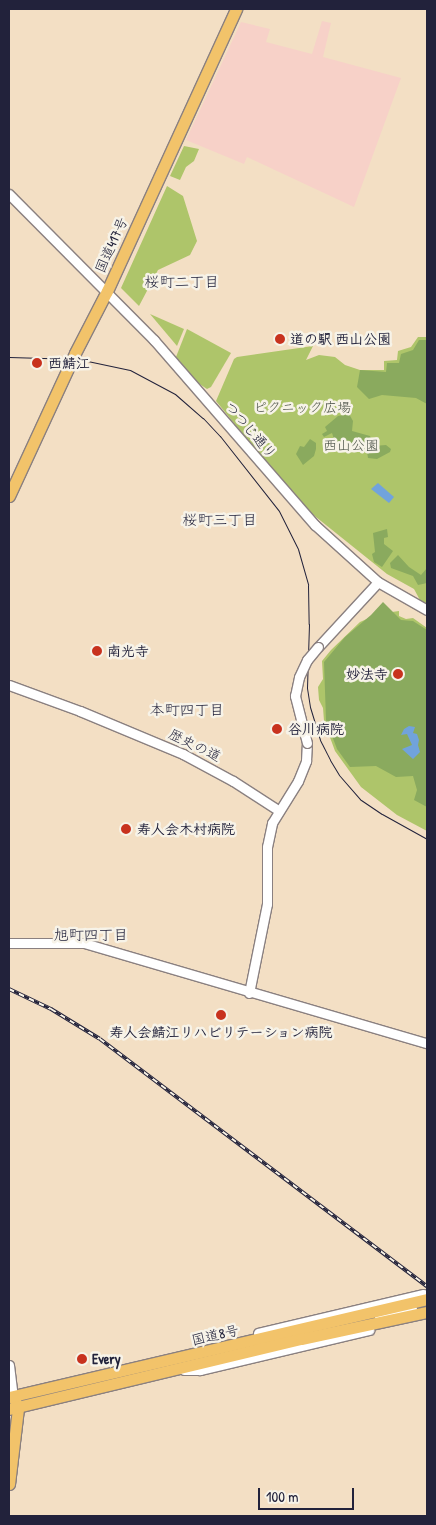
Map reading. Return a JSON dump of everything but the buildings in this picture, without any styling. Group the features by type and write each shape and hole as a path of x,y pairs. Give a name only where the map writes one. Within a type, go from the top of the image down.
{"main road":[{"name":"国道417号","path":"10,494 75,353 107,291 236,9"},
{"name":"国道8号","path":"300,1335 425,1296"},
{"name":"国道8号","path":"11,1405 300,1335 427,1312"},
{"path":"9,1484 11,1405"}],"street":[{"name":"つつじ通り","path":"9,194 107,291 173,360 315,525 378,582 427,610"},
{"path":"250,993 267,904 267,847 272,823 278,810 298,781 306,762 307,743 295,696 299,677 307,660 378,582"},
{"name":"歴史の道","path":"9,685 80,711 183,754 233,781 278,810"},
{"path":"9,943 84,943 250,993 427,1043"},
{"path":"171,1366 198,1348 380,1304 425,1296"},
{"path":"374,1318 412,1309"},
{"path":"171,1366 200,1370 369,1330"},
{"path":"9,1365 11,1405"}],"shaded area":[{"path":"322,21 331,23 323,57 401,78 354,207 247,157 244,164 186,140 241,22 270,29 266,42 312,54"}],"green space":[{"path":"184,146 199,149 194,161 186,167 180,180 170,176"},
{"path":"167,186 183,196 197,241 190,255 158,270 139,306 121,288"},
{"path":"150,314 184,329 177,346"},
{"path":"187,329 231,353 211,387 207,389 198,383 176,357"},
{"name":"西山公園","path":"418,337 427,337 427,605 421,602 414,589 387,574 311,513 275,474 216,401 234,359 237,357 313,346 306,360 319,355 335,357 345,365 360,370 384,370 384,361 397,360 398,351 411,347"},
{"path":"419,340 427,340 427,404 416,398 382,395 369,399 357,387 360,370 386,372 387,363 399,363 401,354 413,350"},
{"path":"349,414 353,421 352,431 370,436 374,446 386,445 391,449 390,452 377,459 368,458 367,452 362,450 347,453 335,442 332,433 324,437 322,434 327,431 325,427 338,416"},
{"path":"310,439 316,443 316,449 314,456 303,465 296,454 300,446 304,447"},
{"path":"387,529 388,537 384,538 384,544 393,551 382,567 374,562 372,554 375,552 373,533"},
{"path":"398,555 409,567 421,575 427,568 427,583 418,585 413,576 391,568 390,563"},
{"path":"383,602 401,620 413,621 427,630 427,807 414,800 417,790 413,776 396,777 376,766 350,767 337,749 326,720 324,662 345,637"},
{"path":"399,611 399,616 406,619 413,618 427,628 427,831 397,815 361,787 335,751 324,721 323,708 319,700 318,687 323,679 322,661 331,650 360,622 378,614"}],"water":[{"path":"378,483 394,497 389,503 371,489"},
{"path":"409,726 415,727 413,733 417,734 419,740 420,752 413,759 402,749 412,745 407,734 401,735 404,729"}],"tunnel":[{"path":"412,1309 427,1305"}],"tram line":[{"path":"9,357 78,359 130,370 175,394 203,418 220,436 279,511 298,549 308,585 307,688 310,707 320,740 330,760 339,775 361,800 427,839"}],"railway":[{"path":"9,989 51,1009 100,1039 427,1286"}],"place":[{"name":"道の駅 西山公園","path":"280,339"},
{"name":"西鯖江","path":"37,363"},
{"name":"南光寺","path":"97,651"},
{"name":"妙法寺","path":"398,674"},
{"name":"谷川病院","path":"277,729"},
{"name":"寿人会木村病院","path":"126,829"},
{"name":"寿人会鯖江リハビリテーション病院","path":"221,1015"},
{"name":"Every","path":"82,1359"}],"district":[{"name":"桜町二丁目","path":"182,282"},
{"name":"桜町三丁目","path":"220,520"},
{"name":"本町四丁目","path":"187,710"},
{"name":"旭町四丁目","path":"91,935"}],"park label":[{"name":"ピクニック広場","path":"302,407"}]}
